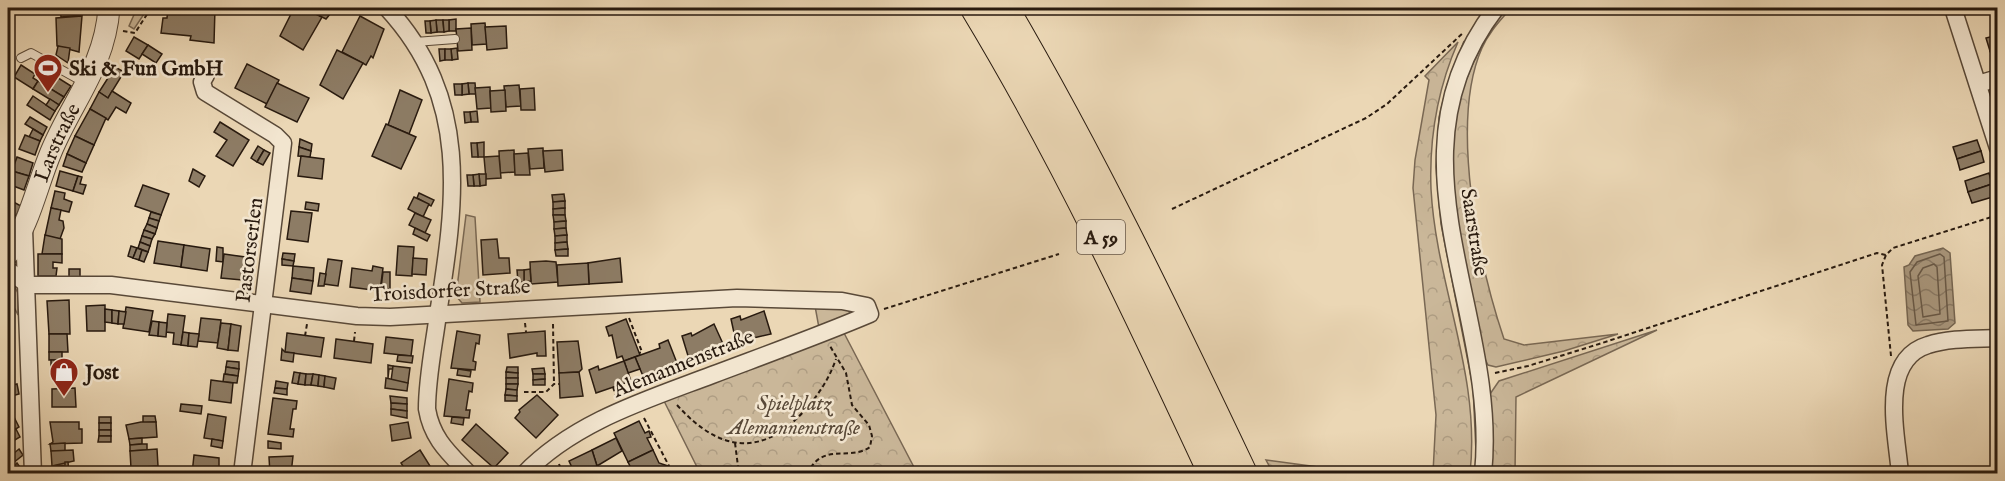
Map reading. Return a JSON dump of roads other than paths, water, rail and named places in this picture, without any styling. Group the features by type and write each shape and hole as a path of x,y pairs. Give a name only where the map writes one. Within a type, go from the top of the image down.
{"highway":[{"name":"A 59","path":"975,8 1057,149 1139,313 1214,474"},
{"name":"A 59","path":"1003,8 1080,145 1149,278 1242,474"}],"street":[{"path":"387,8 415,42 438,91 453,167 452,209 427,395 429,418 440,444 469,474"},
{"name":"Saarstraße","path":"1483,474 1485,433 1480,376 1447,209 1443,165 1452,99 1465,60 1480,30 1496,8"},
{"path":"1953,8 1998,148"},
{"name":"Larstraße","path":"33,474 28,285 24,229 51,152 100,57 108,17"},
{"name":"Pastorserlen","path":"206,75 202,82 205,92 275,135 283,143 242,474"},
{"path":"1978,84 1998,78"},
{"path":"8,254 24,229"},
{"path":"8,270 28,285"},
{"name":"Troisdorfer Straße","path":"28,285 111,285 357,316 438,315 624,303 772,298 859,303 867,306 870,314"},
{"name":"Alemannenstraße","path":"524,474 541,456 564,438 670,390 870,314"},
{"path":"1900,474 1894,400 1896,379 1908,359 1928,345 1998,338"}],"lane":[{"path":"415,42 455,39"},
{"path":"21,58 31,53 87,84"}],"water":[{"path":"1943,248 1950,253 1955,323 1948,329 1913,331 1908,325 1904,267 1909,265 1915,256"}],"place":[{"name":"Ski & Fun GmbH","path":"48,94"},
{"name":"Jost","path":"64,398"}],"park label":[{"name":"Spielplatz Alemannenstraße","path":"794,415"}]}
